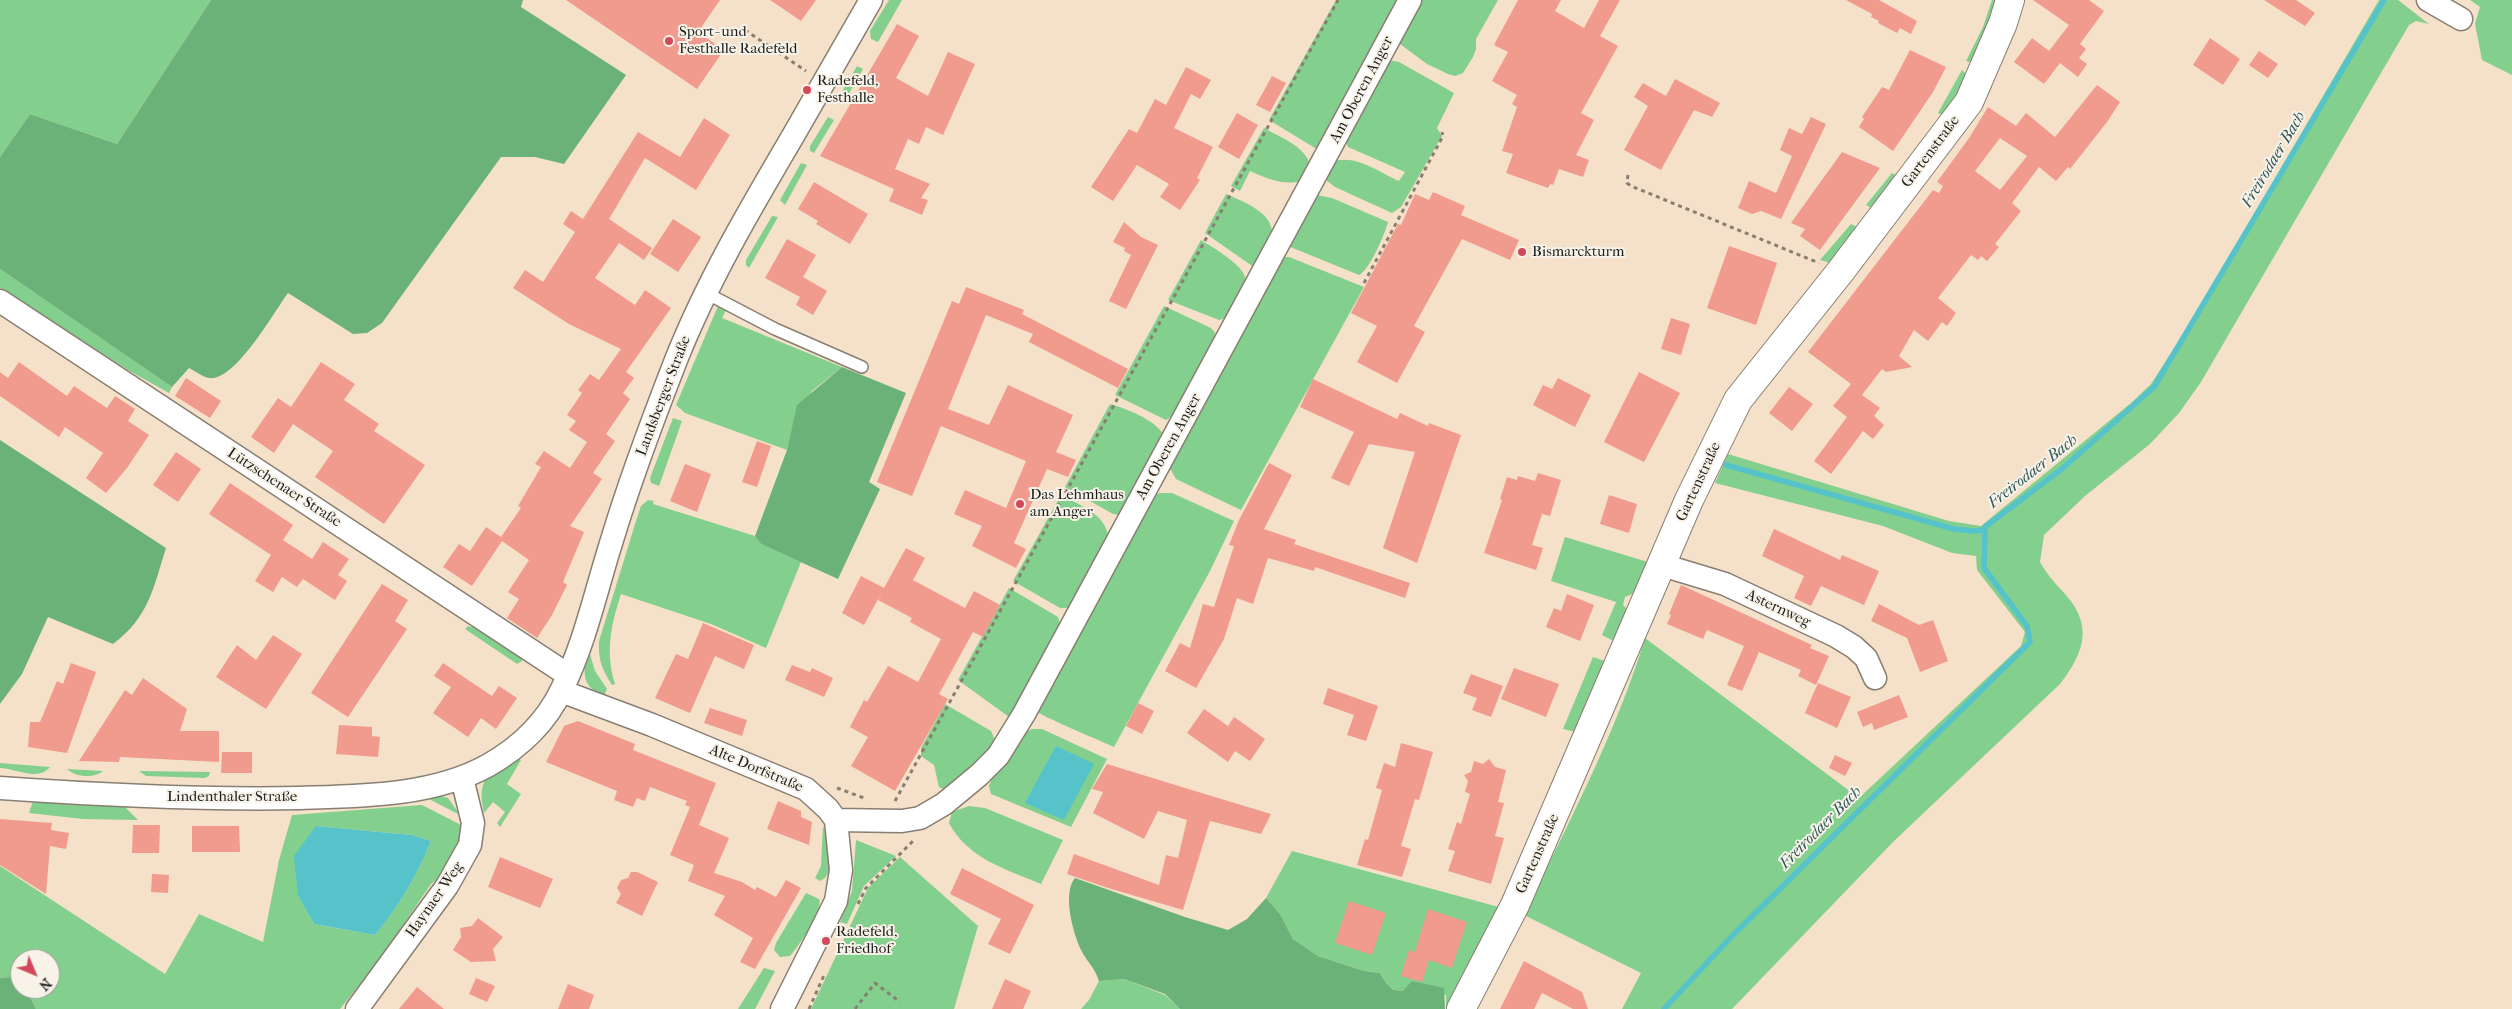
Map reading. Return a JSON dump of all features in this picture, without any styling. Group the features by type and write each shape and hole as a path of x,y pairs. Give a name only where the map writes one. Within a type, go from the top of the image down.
{"main road":[{"name":"Gartenstraße","path":"1461,1009 1515,905 1689,500 1738,400 1840,272 1969,102 2003,23 2010,0"}],"street":[{"name":"Landsberger Straße","path":"462,778 508,753 529,736 545,717 565,683 577,651 621,510 677,359 706,293 761,191 871,0"},
{"name":"Am Oberen Anger","path":"836,820 893,821 920,818 963,790 998,756 1024,714 1410,0"},
{"path":"2428,0 2461,19"},
{"name":"Lützschenaer Straße","path":"0,302 565,683"},
{"name":"Asternweg","path":"1662,565 1725,584 1836,636 1866,658 1875,678"},
{"name":"Alte Dorfstraße","path":"565,683 652,725 806,789 828,809 836,820"},
{"name":"Lindenthaler Straße","path":"0,788 123,796 296,798 342,797 419,789 462,778"},
{"name":"Haynaer Weg","path":"357,1009 447,886 467,852 473,823 462,778"},
{"path":"782,1009 836,901 841,870 836,820"}],"lane":[{"path":"706,293 775,329 862,367"}],"path":[{"path":"893,804 1338,0"},
{"path":"745,30 823,82"},
{"path":"1364,283 1443,136 1442,132"},
{"path":"1628,175 1627,183 1631,186 1840,272"},
{"path":"806,789 814,778 869,800"},
{"path":"858,906 866,888 915,839"},
{"path":"809,1009 829,966"},
{"path":"854,1009 875,983 900,1002"}],"green space":[{"path":"0,0 211,0 117,144 30,114 0,157"},
{"path":"211,0 523,0 521,7 626,75 564,164 535,157 501,157 382,323 367,333 353,334 288,293 253,344 230,369 219,376 209,378 189,368 172,387 0,269 0,157 30,114 117,144"},
{"path":"889,0 902,0 878,42 871,39 870,31"},
{"path":"1336,0 1396,0 1396,5 1319,148 1315,148 1269,120"},
{"path":"1418,0 1498,0 1476,39 1476,49 1473,57 1463,73 1455,76 1448,74 1427,64 1400,44 1399,41"},
{"path":"1992,0 1999,0 1973,63 1966,61 1983,27"},
{"path":"2379,0 2398,0 2429,24 2416,21 2409,25 2201,382 2179,413 2150,444 2085,496 2044,535 2040,562 2075,607 2082,629 2082,640 2075,662 2060,684 1893,842 1732,1009 1622,1009 1641,973 1524,915 1574,813 1605,744 1620,709 1645,638 1859,798 2021,646 2025,632 1977,570 1976,556 1952,553 1883,526 1715,483 1728,454 1949,521 1981,526 2131,403 2151,384 2197,312"},
{"path":"2470,0 2512,0 2512,75 2482,60 2475,24 2480,7"},
{"path":"1389,60 1399,62 1454,93 1437,128 1442,136 1401,207 1392,213 1335,187 1326,180 1332,162 1340,160 1358,162 1399,181 1405,172 1348,147 1344,139"},
{"path":"857,66 863,69 847,97 843,94 843,90"},
{"path":"1962,70 1969,77 1956,101 1942,115 1938,113"},
{"path":"828,117 834,120 814,153 810,151 810,146"},
{"path":"1264,128 1297,147 1303,152 1310,165 1300,181 1288,183 1250,171 1240,191 1231,186"},
{"path":"801,163 807,165 785,205 780,200"},
{"path":"1892,173 1897,176 1873,209 1866,205"},
{"path":"1226,194 1256,209 1272,228 1271,241 1255,268 1205,233"},
{"path":"1313,196 1332,198 1388,222 1372,260 1359,275 1288,246"},
{"path":"772,216 778,217 749,268 746,265 746,260"},
{"path":"1851,224 1859,228 1831,263 1820,260"},
{"path":"1201,240 1236,265 1242,271 1245,278 1245,288 1240,297 1226,318 1219,320 1168,300"},
{"path":"1283,257 1289,257 1364,287 1241,510 1176,479 1169,467"},
{"path":"0,269 172,387 169,393 128,370 0,288"},
{"path":"718,306 727,308 722,318 842,367 812,391 792,429 787,450 685,413 676,405"},
{"path":"1164,306 1211,328 1215,333 1214,339 1175,414 1166,420 1115,395"},
{"path":"842,367 906,393 869,482 880,489 838,579 761,544 755,536 787,450 797,405"},
{"path":"1110,404 1147,419 1160,429 1164,435 1120,515 1113,514 1065,487"},
{"path":"673,418 682,421 659,486 651,483 650,478"},
{"path":"0,440 166,548 148,601 142,613 125,634 113,644 48,617 22,674 0,704"},
{"path":"1159,493 1172,493 1234,521 1210,571 1114,747 1037,711 1149,501"},
{"path":"1061,495 1093,513 1105,526 1108,534 1108,543 1068,608 1060,608 1013,581"},
{"path":"648,500 654,501 653,504 755,536 761,544 801,562 766,648 711,624 621,594 610,639 610,661 615,684 612,685 601,664 599,641 641,506"},
{"path":"1565,537 1648,562 1635,593 1625,597 1623,605 1628,610 1614,641 1602,635 1616,602 1551,581"},
{"path":"1009,588 1058,617 1061,627 1009,717 958,680"},
{"path":"468,626 479,629 522,658 522,661 517,664 465,629"},
{"path":"589,651 595,671 607,689 604,696 591,688 585,678 585,665"},
{"path":"1593,657 1605,661 1576,732 1563,729"},
{"path":"945,704 991,731 994,738 994,746 949,791 939,787 934,765 921,756 921,748"},
{"path":"1032,729 1042,729 1107,759 1071,827 991,794 989,786 1001,763 1013,746"},
{"path":"518,758 521,760 507,784 521,794 500,827 497,823 505,812 493,802 484,813 482,791 487,778 492,773"},
{"path":"0,763 50,767 45,771 33,774 0,768"},
{"path":"67,769 103,771 99,774 85,776 75,774"},
{"path":"139,771 210,772 209,776 205,778 146,776"},
{"path":"437,795 448,798 460,815 425,797"},
{"path":"33,801 125,807 138,820 83,819 29,813"},
{"path":"422,805 463,826 461,839 443,874 431,884 380,959 340,1009 36,1009 31,999 60,999 60,949 10,949 10,977 0,978 0,866 165,974 199,914 263,942 279,860 292,815","holes":["316,826 412,835 431,841 407,890 375,935 314,924 298,894"]},
{"path":"969,806 985,808 1063,840 1041,884 1002,868 966,846 949,823 952,812"},
{"path":"823,826 829,848 830,865 825,877 820,881 815,878 821,866"},
{"path":"856,840 896,856 864,886 847,924 840,922 852,891"},
{"path":"1292,851 1499,907 1483,942 1446,1009 1446,995 1397,991 1388,986 1380,973 1364,971 1318,956 1293,939 1280,914 1266,898"},
{"path":"900,857 978,926 954,1009 811,1009 868,888"},
{"path":"1075,878 1185,917 1228,930 1247,919 1266,898 1280,914 1293,939 1318,956 1364,971 1380,973 1389,986 1395,990 1403,991 1412,981 1444,988 1445,1009 1180,1009 1165,994 1124,979 1099,981 1081,950 1072,924 1069,893"},
{"path":"806,893 819,899 818,911 799,945 790,956 780,957 774,950 776,943"},
{"path":"764,968 775,971 755,1009 738,1009"},
{"path":"10,977 10,999 31,999 36,1009 0,1009 0,978"},
{"path":"1124,979 1165,995 1180,1009 1081,1009 1089,1000 1099,981"}],"water":[{"path":"1056,746 1094,764 1064,820 1025,803"},
{"path":"316,826 412,835 431,841 407,890 375,935 314,924 298,895 294,856"}],"building":[{"name":"Sport- und Festhalle Radefeld","path":"566,0 720,0 698,32 724,50 697,89"},
{"path":"770,0 816,0 801,21"},
{"path":"1518,0 1561,0 1555,11 1584,28 1599,0 1620,0 1600,36 1618,46 1581,113 1594,120 1576,155 1589,160 1583,177 1559,169 1553,185 1550,184 1548,188 1506,173 1513,154 1502,151 1517,107 1512,104 1517,95 1492,81 1508,52 1494,45"},
{"path":"1846,0 1879,0 1917,21 1911,34 1900,28 1897,33 1878,23 1879,21 1871,17 1872,14"},
{"path":"2033,0 2089,0 2104,11 2080,44 2086,49 2079,58 2087,64 2078,77 2060,63 2044,84 2014,62 2032,38 2049,51 2069,25"},
{"path":"2264,0 2296,0 2315,13 2305,26"},
{"path":"897,24 919,36 896,78 928,96 948,52 975,64 943,135 926,127 919,144 908,139 895,169 930,184 921,198 928,200 922,215 889,201 894,189 820,156"},
{"path":"2210,38 2240,59 2223,85 2193,65"},
{"path":"1910,50 1946,67 1933,92 1893,151 1859,127 1864,119 1862,117 1882,87 1889,90"},
{"path":"2259,51 2278,64 2268,78 2249,65"},
{"path":"1186,67 1211,80 1200,99 1191,94 1174,128 1213,147 1197,178 1200,180 1180,210 1160,197 1169,184 1137,165 1113,201 1091,187 1129,129 1137,133 1155,99 1166,105"},
{"path":"1272,76 1286,83 1270,112 1256,105"},
{"path":"1675,79 1720,103 1712,117 1694,110 1661,170 1624,150 1648,106 1634,97 1643,83 1666,96"},
{"path":"2097,85 2120,102 2107,122 2070,169 2068,167 2056,181 2039,167 2012,203 2021,211 1995,244 1999,247 1987,261 1981,256 1978,260 1971,255 1938,298 1956,313 1947,326 1942,322 1928,341 1914,330 1899,356 1912,367 1886,372 1882,369 1862,395 1880,408 1874,416 1884,425 1873,439 1863,431 1831,474 1814,461 1847,417 1833,406 1851,384 1808,352 1933,190 1939,193 1943,186 1937,182 1969,138 1988,107 2016,126 2026,113 2055,137","holes":["2000,138 2027,156 2000,190 1975,171"]},
{"path":"1237,113 1258,125 1239,159 1218,147"},
{"path":"1811,117 1826,124 1781,219 1761,211 1752,214 1738,208 1749,181 1776,193 1792,156 1780,150 1789,128 1802,134"},
{"path":"704,118 730,135 696,190 645,158 609,219 652,248 644,260 619,243 595,278 635,305 645,290 671,308 626,372 634,378 623,393 630,399 606,434 615,441 593,473 602,479 570,526 584,532 563,582 567,585 552,615 537,638 507,618 519,599 508,592 529,560 502,541 472,586 443,567 459,544 470,551 486,527 501,537 521,508 518,506 541,467 535,464 544,451 570,468 587,442 569,430 576,421 567,415 582,393 578,390 590,374 599,380 621,349 569,324 513,288 525,270 543,282 575,232 563,224 571,211 583,219 638,132 680,157"},
{"path":"1842,152 1880,168 1820,250 1800,236 1805,229 1791,223"},
{"path":"814,182 868,214 850,244 816,224 818,221 798,209"},
{"path":"1433,192 1465,206 1461,215 1519,240 1510,260 1462,239 1414,326 1425,332 1397,383 1357,362 1377,326 1351,313 1398,224 1401,225 1415,194 1429,200"},
{"path":"673,219 701,237 678,272 650,254"},
{"path":"1124,222 1141,237 1158,245 1126,309 1109,301 1131,255 1124,251 1125,248 1113,242"},
{"path":"787,239 816,255 803,277 827,291 813,315 796,305 800,297 765,278"},
{"path":"1729,246 1777,263 1756,325 1707,308"},
{"path":"966,287 1024,310 1022,314 1128,369 1118,388 1029,342 1033,334 986,315 948,409 989,425 1008,385 1073,415 1056,452 1076,460 1068,477 1047,469 1014,543 1026,549 1016,568 972,546 982,526 954,514 965,490 1006,508 1026,461 941,426 912,496 877,482 952,301 959,304"},
{"path":"1671,318 1690,324 1681,355 1661,349"},
{"path":"19,362 67,396 74,386 107,408 115,396 135,409 128,421 149,435 127,468 106,493 86,478 103,453 65,427 59,437 0,396 0,372 8,378"},
{"path":"321,362 355,384 344,400 379,424 374,431 425,465 384,524 315,477 333,451 293,424 274,453 251,437 278,398 291,407"},
{"path":"1639,372 1680,393 1644,462 1604,442"},
{"path":"186,378 221,401 210,418 175,396"},
{"path":"1558,378 1591,395 1575,427 1533,405 1543,385 1552,389"},
{"path":"1313,379 1397,419 1400,413 1428,426 1429,423 1461,435 1417,563 1383,548 1415,452 1369,444 1349,486 1331,478 1354,432 1300,407"},
{"path":"1789,387 1813,404 1792,431 1769,413"},
{"path":"757,441 771,446 757,487 742,482"},
{"path":"176,452 201,469 178,502 153,485"},
{"path":"1269,463 1292,475 1264,529 1296,540 1294,544 1410,583 1405,598 1315,567 1314,571 1268,558 1253,604 1237,598 1224,639 1196,688 1165,671 1180,643 1190,648 1203,604 1214,607 1234,546 1229,545 1239,520"},
{"path":"685,464 711,474 697,512 670,501"},
{"path":"1538,473 1561,480 1550,516 1542,514 1532,545 1543,548 1536,570 1484,553 1502,500 1500,499 1507,477 1517,480 1518,476 1535,481"},
{"path":"230,483 293,525 283,540 312,559 323,542 349,559 338,575 347,581 335,600 303,579 297,587 282,577 273,592 255,581 271,555 209,514"},
{"path":"1609,495 1637,504 1629,533 1600,524"},
{"path":"1774,529 1840,560 1842,555 1879,571 1864,605 1821,586 1811,606 1794,598 1804,576 1762,556"},
{"path":"906,548 925,558 913,580 965,608 974,591 1000,605 983,637 973,632 939,694 948,699 895,791 851,766 868,737 850,727 864,700 867,702 888,666 918,682 941,639 910,622 912,618 878,600 883,590 864,625 842,613 861,576 884,588"},
{"path":"382,584 408,600 395,621 407,629 348,717 311,693"},
{"path":"1681,585 1812,645 1810,648 1829,656 1816,685 1798,676 1801,670 1759,652 1742,691 1727,685 1744,646 1707,630 1703,639 1667,624"},
{"path":"1567,594 1594,605 1580,641 1546,627 1554,608 1561,611"},
{"path":"1879,604 1919,625 1933,620 1948,661 1920,672 1907,638 1871,621"},
{"path":"703,623 754,645 744,669 715,656 690,713 655,698 676,654 688,659"},
{"path":"273,635 302,654 266,709 216,677 237,645 256,660"},
{"path":"71,663 96,672 67,753 28,747 30,722 40,722 57,681 63,684"},
{"path":"443,663 492,696 499,686 517,698 496,729 481,718 468,737 433,713 451,687 434,676"},
{"path":"792,665 810,672 812,668 833,678 824,697 785,680"},
{"path":"1514,668 1559,684 1546,717 1501,699"},
{"path":"1471,674 1503,686 1491,717 1472,710 1477,698 1463,693"},
{"path":"143,678 187,709 180,731 219,731 219,762 120,757 119,762 79,761 125,690 132,695"},
{"path":"1818,683 1851,697 1837,728 1805,713"},
{"path":"1328,688 1378,706 1366,741 1347,735 1354,715 1323,704"},
{"path":"1899,695 1908,717 1874,730 1872,723 1863,727 1857,712"},
{"path":"1138,703 1154,711 1142,734 1126,726"},
{"path":"710,708 747,720 742,736 704,723"},
{"path":"1204,709 1228,726 1234,717 1265,739 1250,761 1235,751 1228,762 1187,733"},
{"path":"578,721 635,744 633,750 716,783 699,825 729,838 714,873 742,882 755,890 757,887 776,897 786,880 801,888 755,969 740,962 753,938 714,915 725,896 688,881 694,865 670,855 690,807 685,805 687,801 650,787 645,801 637,798 633,807 614,800 617,791 546,762 564,726"},
{"path":"339,725 372,727 372,736 380,737 378,757 336,754"},
{"path":"1401,743 1433,752 1419,800 1415,799 1401,846 1411,849 1402,877 1357,865 1365,839 1368,840 1382,790 1376,788 1384,763 1395,767"},
{"path":"222,752 252,752 252,773 221,773"},
{"path":"1835,755 1852,763 1845,776 1829,768"},
{"path":"1489,759 1495,767 1506,770 1498,802 1504,803 1495,836 1504,838 1491,884 1448,871 1455,851 1448,849 1457,822 1461,824 1470,794 1465,792 1468,781 1464,775 1471,772 1474,761 1483,764"},
{"path":"1107,764 1271,814 1261,834 1210,821 1183,910 1108,888 1067,874 1074,854 1159,885 1166,855 1178,858 1187,820 1158,811 1144,839 1093,813 1103,792 1092,789"},
{"path":"778,801 801,811 801,817 812,822 809,845 767,829"},
{"path":"0,819 52,823 51,830 69,833 66,849 50,846 46,894 0,865"},
{"path":"133,825 160,825 159,853 132,853"},
{"path":"192,826 239,826 240,852 192,852"},
{"path":"500,857 553,879 540,908 488,887"},
{"path":"962,868 1034,905 1010,954 988,944 1001,919 950,894"},
{"path":"631,872 637,872 658,882 642,916 616,903 621,894 617,888 621,880 628,878"},
{"path":"152,874 169,875 168,893 151,892"},
{"path":"1349,901 1386,913 1372,955 1335,943"},
{"path":"1428,909 1467,922 1452,968 1429,960 1422,982 1401,976 1409,950 1415,952"},
{"path":"478,918 503,937 493,949 496,961 471,962 453,950 461,937 460,928 472,926"},
{"path":"1524,961 1582,992 1588,1009 1573,1009 1542,993 1534,1009 1500,1009"},
{"path":"476,978 495,986 487,1002 469,994"},
{"path":"1005,979 1031,991 1023,1009 992,1009"},
{"path":"568,984 594,995 589,1009 558,1009"},
{"path":"417,987 444,1009 399,1009"}],"waterway":[{"name":"Freirodaer Bach","path":"1664,1009 1731,937 2030,642 2027,626 1984,568 1985,527 2063,468 2154,387 2384,0"},
{"path":"1726,465 1954,529 1985,530"}],"place":[{"name":"Sport- und Festhalle Radefeld","path":"669,41"},
{"name":"Radefeld, Festhalle","path":"807,90"},
{"name":"Bismarckturm","path":"1522,252"},
{"name":"Das Lehmhaus am Anger","path":"1020,504"},
{"name":"Radefeld, Friedhof","path":"826,941"}]}
